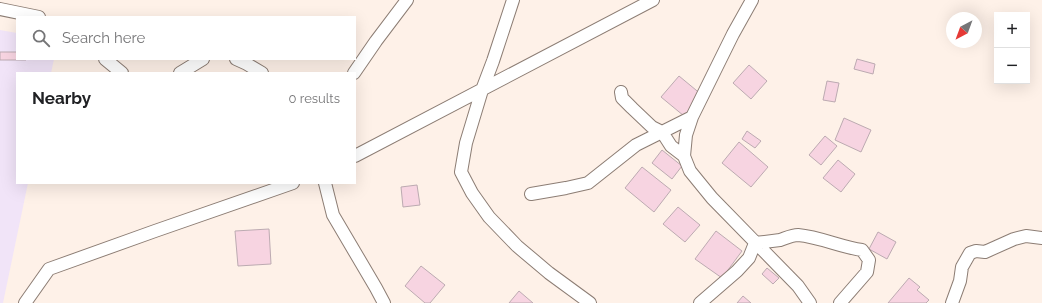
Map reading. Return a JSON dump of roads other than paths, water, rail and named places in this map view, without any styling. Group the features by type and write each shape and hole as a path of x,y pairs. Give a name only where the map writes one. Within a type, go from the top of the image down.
{"street":[{"path":"355,72 376,40 407,0"},
{"path":"513,0 493,62 482,90 466,143 461,172 472,193 489,217 517,246 549,273 590,303"},
{"path":"356,155 653,0"},
{"path":"752,0 733,34 692,117 686,135 684,156 690,171 712,198 798,286 810,303"},
{"path":"0,9 34,16"},
{"path":"106,60 121,72"},
{"path":"182,72 201,60"},
{"path":"238,60 260,72"},
{"path":"621,92 622,98 644,121 662,132 671,146 684,156"},
{"path":"531,194 588,183 636,145 692,117"},
{"path":"25,303 49,270 155,231 291,184"},
{"path":"325,184 333,215 384,303"},
{"path":"755,243 780,240 797,235 862,250 869,260 867,272 840,303"},
{"path":"952,303 960,281 962,267 970,253 976,251 985,252 1014,239 1026,236 1042,238"},
{"path":"700,303 737,271 749,258 755,243"}]}
